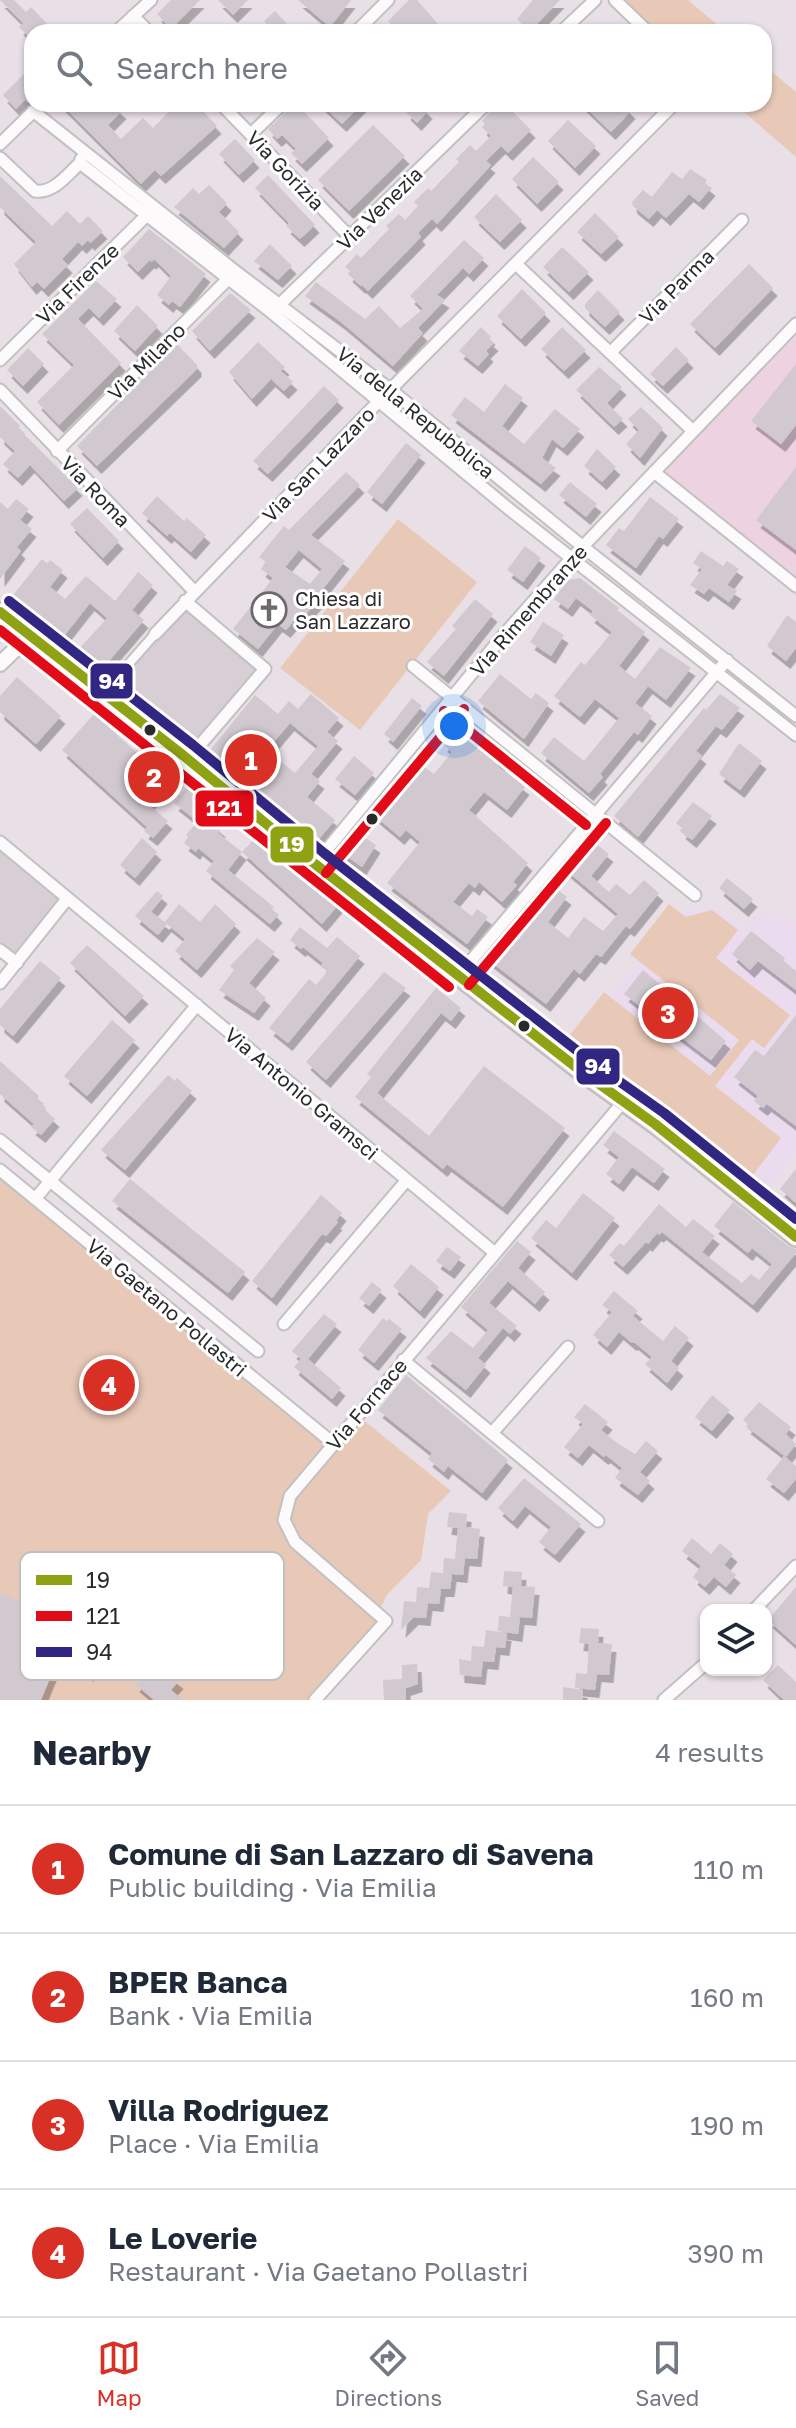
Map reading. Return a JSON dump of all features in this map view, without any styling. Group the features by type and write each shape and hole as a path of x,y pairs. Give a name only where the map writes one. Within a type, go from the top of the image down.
{"main road":[{"path":"0,612 188,759 315,864 796,1237"}],"street":[{"path":"124,24 151,0"},
{"path":"364,24 388,0"},
{"path":"570,24 595,0"},
{"path":"615,0 640,24"},
{"path":"133,16 141,24"},
{"path":"0,144 33,112"},
{"name":"Via della Repubblica","path":"41,112 152,211 275,309 391,390 796,716"},
{"name":"Via Gorizia","path":"229,112 349,236"},
{"path":"251,134 274,112"},
{"name":"Via Venezia","path":"275,309 478,112"},
{"name":"Via San Lazzaro","path":"103,692 194,591 666,112"},
{"path":"0,158 35,191 41,192 51,189 80,163 78,148"},
{"name":"Via della Repubblica","path":"80,163 152,211"},
{"name":"Via Firenze","path":"0,360 152,211"},
{"name":"Via Parma","path":"610,353 742,220"},
{"path":"516,264 693,431"},
{"name":"Via Milano","path":"57,451 232,275"},
{"name":"Via della Repubblica","path":"275,309 378,402 796,735"},
{"name":"Via Rimembranze","path":"315,864 501,638 582,546 796,324"},
{"name":"Via Roma","path":"0,390 194,591"},
{"path":"654,472 796,586"},
{"path":"185,601 265,669 188,759"},
{"path":"0,664 29,636"},
{"path":"458,976 727,660"},
{"path":"413,666 695,895"},
{"name":"Via Antonio Gramsci","path":"0,842 495,1253"},
{"path":"0,983 67,899"},
{"path":"0,950 17,963"},
{"path":"35,1199 197,1005"},
{"name":"Via Fornace","path":"315,1700 386,1621 295,1542 284,1520 290,1496 623,1102"},
{"path":"0,1140 258,1351"},
{"name":"Via Gaetano Pollastri","path":"0,1170 334,1444"},
{"path":"284,1324 406,1181"},
{"path":"492,1433 568,1347"},
{"path":"403,1360 598,1521"},
{"path":"760,1604 796,1566"},
{"path":"664,1700 700,1668"}],"shaded area":[{"path":"619,0 688,0 716,24 644,24"},
{"path":"772,72 796,92 796,157 744,112 772,112"},
{"path":"796,320 796,596 656,477"},
{"path":"398,519 477,582 360,730 280,668"},
{"path":"185,601 265,669 202,742 118,676"},
{"path":"0,844 67,899 17,963 0,950"},
{"path":"669,904 686,917 712,910 738,930 716,958 790,1015 764,1048 752,1039 715,1086 781,1138 752,1176 570,1035 604,992 710,1076 739,1040 630,954"},
{"path":"711,905 743,928 755,914 796,919 796,1152 762,1200 566,1048 682,912"},
{"path":"0,1169 338,1448 362,1419 451,1491 428,1514 421,1560 386,1596 375,1622 314,1700 0,1700"}],"building":[{"path":"0,0 14,0 26,12 31,7 47,24 24,24 24,32 19,27 23,23"},
{"path":"171,0 200,0 176,24 166,24 157,14"},
{"path":"218,0 248,0 233,15"},
{"path":"298,0 351,0 332,24 326,24"},
{"path":"409,0 417,0 438,24 391,24 388,21"},
{"path":"533,0 560,0 537,24 522,24 517,19"},
{"path":"275,11 287,24 267,24 264,21"},
{"path":"24,74 24,101 16,109 3,95"},
{"path":"69,112 121,112 108,125 121,139 143,118 153,128 168,112 204,112 217,126 161,176 155,170 141,184"},
{"path":"286,112 305,112 329,138 302,164 291,153 296,149 282,135 277,139 268,129"},
{"path":"329,112 354,112 342,124"},
{"path":"406,112 427,112 417,123"},
{"path":"490,112 513,112 531,130 508,153 501,146 486,161 491,165 437,224 432,219 418,233 421,237 368,291 348,274 350,271 345,267 357,254 361,258 399,214 405,220 418,206 414,202 428,188 431,191 459,162 456,159 470,145 476,151 491,136 482,127 485,124 482,121"},
{"path":"590,112 630,112 611,132"},
{"path":"568,120 596,146 575,168 548,141"},
{"path":"373,125 405,156 349,211 318,180"},
{"path":"235,139 255,160 239,175 219,154"},
{"path":"533,157 559,182 537,204 512,179"},
{"path":"690,169 707,180 705,183 711,188 699,202 689,194 666,218 657,210 649,219 633,206 632,202 643,190 652,197 672,172 682,179"},
{"path":"268,175 315,225 300,239 255,188"},
{"path":"0,176 52,226 67,211 80,224 88,216 103,231 90,243 88,240 82,246 78,242 62,259 68,265 44,289 37,282 32,287 14,264 36,242 0,207"},
{"path":"209,185 227,203 219,212 239,232 224,248 174,207 193,188 199,194"},
{"path":"496,194 522,220 500,242 474,217"},
{"path":"595,213 619,237 601,254 577,232"},
{"path":"149,229 206,274 180,307 172,301 169,305 157,295 171,276 154,259 138,272 123,257"},
{"path":"464,240 484,258 469,274 463,268 437,295 445,300 418,328 423,333 393,366 305,296 316,282 365,319 379,306 400,328 423,309 410,296"},
{"path":"270,244 292,266 278,280 254,261"},
{"path":"562,247 589,272 569,292 543,267"},
{"path":"749,264 773,288 715,348 690,324"},
{"path":"96,281 117,299 99,318 89,308 78,319 121,363 59,425 37,402 74,365 42,334"},
{"path":"522,289 546,313 521,339 497,316"},
{"path":"598,290 620,312 605,327 585,308"},
{"path":"230,293 251,310 210,351 192,331"},
{"path":"137,305 158,326 135,351 114,331"},
{"path":"481,327 494,343 478,366 459,351"},
{"path":"562,327 586,350 564,371 541,349"},
{"path":"258,342 285,367 281,371 293,382 284,391 271,379 252,399 229,372"},
{"path":"177,344 197,365 197,369 97,466 77,446"},
{"path":"676,347 689,360 663,386 650,374"},
{"path":"28,348 44,364 23,386 7,370"},
{"path":"796,364 796,425 781,444 751,421"},
{"path":"599,367 622,387 607,403 623,419 614,427 576,390"},
{"path":"505,384 523,398 502,426 524,444 555,409 580,429 563,448 552,439 542,458 556,468 541,484 451,415 465,397 484,412"},
{"path":"324,386 339,400 268,474 253,461"},
{"path":"0,406 78,488 64,501 30,465 18,478 3,464 15,451 0,437"},
{"path":"641,407 663,428 640,458 626,444 639,430 628,419"},
{"path":"406,443 421,455 382,504 367,492"},
{"path":"597,449 616,467 602,482 584,466"},
{"path":"796,467 796,550 756,520"},
{"path":"346,472 360,485 311,535 345,561 322,590 325,592 301,620 297,617 286,630 278,624 258,649 233,629 273,578 261,569 266,562 259,557 284,526 289,530","holes":["299,550 322,569 310,584 285,567"]},
{"path":"570,482 597,504 586,517 559,495"},
{"path":"157,496 184,521 187,518 206,535 191,552 170,533 167,536 142,513"},
{"path":"650,497 679,519 663,539 659,536 636,568 606,545 619,528 624,531"},
{"path":"16,499 29,509 20,520 32,529 17,547 21,551 0,579 0,502 8,509"},
{"path":"87,508 119,541 103,558 70,524"},
{"path":"525,546 541,558 523,582 507,570"},
{"path":"701,551 723,566 727,561 739,569 727,585 737,591 729,602 709,588 704,594 690,585 702,569 693,563"},
{"path":"42,559 47,563 50,560 63,570 50,587 65,599 86,576 115,601 138,572 153,585 132,610 144,620 102,669 79,649 107,618 90,603 64,636 13,595"},
{"path":"580,578 645,632 619,666 635,679 660,647 691,668 666,700 648,686 635,703 652,716 638,735 634,732 600,774 603,777 589,793 541,753 554,737 584,761 619,718 595,699 580,717 554,696 581,662 585,665 612,632 590,615 593,611 576,598 568,609 554,599 568,580"},
{"path":"475,599 493,614 444,676 427,662 456,629 452,626"},
{"path":"787,615 796,622 796,648 786,661 767,646"},
{"path":"543,622 564,635 551,656 530,642"},
{"path":"500,674 531,699 536,693 549,703 524,739 478,701"},
{"path":"17,677 61,716 36,744 0,712 0,696"},
{"path":"311,694 339,718 327,732 338,741 311,774 320,781 307,797 335,820 319,839 210,750 255,695 278,714 289,701 298,709","holes":["290,723 318,746 295,773 267,750"]},
{"path":"720,694 740,708 722,730 716,726 696,751 702,756 638,837 614,816 704,708 706,710"},
{"path":"412,698 422,706 393,742 384,734"},
{"path":"94,714 168,781 148,804 168,821 153,838 144,831 147,827 62,750"},
{"path":"454,725 491,756 496,750 505,758 498,766 525,787 507,810 484,792 469,810 528,863 513,882 517,885 502,902 479,882 475,888 469,883 453,902 472,916 477,909 488,917 467,944 387,883 420,842 406,830 400,837 375,816 416,765 419,768 422,765 434,774 452,752 443,744"},
{"path":"739,743 762,761 740,790 719,774"},
{"path":"354,756 374,773 355,795 335,779"},
{"path":"191,782 210,796 192,817 174,803"},
{"path":"693,802 712,816 692,840 676,823"},
{"path":"203,815 221,829 218,833 242,852 228,870 274,907 272,909 278,915 270,924 206,871 214,861 198,848 196,852 184,843 188,837 186,835"},
{"path":"354,830 376,845 362,867 338,850"},
{"path":"259,834 294,862 338,905 322,924 242,852"},
{"path":"142,838 157,852 135,878 120,865"},
{"path":"591,840 609,854 591,876 609,892 616,884 630,895 644,880 659,893 630,929 626,926 601,957 596,954 580,974 574,969 546,1004 486,958 503,938 509,942 553,886 567,897 548,922 568,938 584,917 603,931 618,914 566,870"},
{"path":"727,878 753,899 744,909 719,888"},
{"path":"157,891 163,896 151,912 165,922 179,904 200,922 215,904 236,924 197,970 175,951 185,939 167,924 158,935 135,916"},
{"path":"300,927 327,948 337,937 360,956 288,1043 269,1028 309,979 316,985 328,971 321,965 323,963 290,940"},
{"path":"751,931 785,958 783,961 796,971 796,990 758,961 750,970 732,954"},
{"path":"257,938 275,952 249,983 266,998 254,1013 219,990 234,970 230,966"},
{"path":"87,945 144,996 125,1016 70,963"},
{"path":"40,961 61,978 13,1036 0,1025 0,1009"},
{"path":"643,970 726,1041 711,1060 624,994"},
{"path":"384,972 406,988 326,1080 306,1062"},
{"path":"436,988 461,1008 451,1021 441,1013 377,1093 429,1136 484,1066 565,1128 503,1207 447,1164 443,1169 355,1097 371,1077 367,1074"},
{"path":"796,1015 796,1126 767,1104 763,1108 754,1101 758,1096 734,1077 755,1050 764,1056"},
{"path":"112,1020 135,1040 87,1096 64,1076"},
{"path":"0,1061 39,1096 37,1098 45,1110 55,1119 41,1135 31,1127 34,1124 0,1094"},
{"path":"168,1075 175,1081 177,1078 192,1091 125,1170 101,1150"},
{"path":"614,1131 665,1169 654,1183 632,1167 619,1184 606,1174 619,1157 603,1145"},
{"path":"796,1169 796,1203 780,1189"},
{"path":"130,1179 245,1272 228,1293 112,1201"},
{"path":"583,1193 615,1218 572,1273 531,1238 546,1220 556,1228"},
{"path":"321,1195 342,1213 338,1222 326,1236 322,1234 272,1298 252,1281"},
{"path":"733,1202 796,1249 796,1253 753,1305 662,1232 657,1233 648,1244 646,1242 623,1267 609,1255 620,1243 624,1246 659,1204 686,1227 693,1219 715,1236 702,1252 742,1283 751,1274 759,1280 772,1264 752,1248 748,1253 714,1226"},
{"path":"517,1241 531,1252 518,1268 545,1292 535,1304 508,1281 489,1303 517,1326 510,1334 503,1328 478,1358 486,1365 466,1390 426,1358 451,1331 473,1348 488,1330 461,1307"},
{"path":"447,1247 461,1257 450,1271 436,1261"},
{"path":"411,1264 439,1287 420,1311 393,1286"},
{"path":"372,1282 382,1290 369,1306 359,1298"},
{"path":"614,1291 638,1311 633,1316 663,1341 675,1326 689,1338 671,1361 679,1368 667,1383 645,1364 652,1357 619,1332 607,1347 593,1335 612,1312 602,1305"},
{"path":"324,1314 337,1324 308,1359 341,1388 332,1399 294,1367 301,1359 292,1351"},
{"path":"383,1318 402,1329 374,1363 358,1350"},
{"path":"406,1375 508,1460 482,1493 448,1466 444,1472 428,1459 432,1453 378,1410"},
{"path":"712,1395 730,1410 712,1431 695,1417"},
{"path":"759,1402 791,1427 786,1434 796,1444 786,1457 746,1426 748,1424 743,1420"},
{"path":"585,1404 608,1422 601,1430 617,1443 635,1454 646,1441 658,1451 640,1472 650,1481 638,1495 615,1478 622,1468 606,1455 604,1457 589,1445 578,1458 564,1447 583,1424 574,1417"},
{"path":"784,1456 796,1466 796,1479 784,1493 766,1479"},
{"path":"524,1478 581,1524 555,1555 539,1542 551,1527 525,1506 513,1521 498,1508"},
{"path":"449,1512 467,1514 466,1527 480,1529 477,1559 465,1558 463,1575 443,1573 444,1558 455,1559 458,1528 447,1527"},
{"path":"692,1538 711,1554 720,1543 733,1554 724,1565 736,1575 726,1587 714,1577 705,1587 693,1577 701,1566 682,1551"},
{"path":"504,1571 522,1572 521,1586 535,1587 532,1618 520,1617 518,1634 498,1631 499,1616 510,1617 513,1587 503,1586"},
{"path":"431,1572 452,1574 450,1589 441,1589 439,1604 428,1603 426,1618 414,1617 401,1630 404,1601 416,1602 417,1587 429,1588"},
{"path":"796,1587 796,1645 772,1624 772,1615"},
{"path":"0,1593 20,1602 20,1680 49,1680 41,1700 0,1700"},
{"path":"581,1628 599,1629 598,1643 612,1644 609,1675 597,1674 595,1690 575,1688 576,1673 587,1674 589,1644 579,1643"},
{"path":"486,1630 507,1633 505,1648 496,1647 494,1662 483,1661 481,1677 460,1675 459,1659 471,1661 472,1646 484,1647"},
{"path":"417,1664 418,1684 406,1688 406,1700 384,1700 383,1680 402,1679 402,1665"},
{"path":"778,1665 796,1682 796,1700 784,1700 763,1680 772,1676"},
{"path":"138,1680 178,1680 171,1690 183,1700 154,1700 135,1684"},
{"path":"563,1687 583,1690 582,1700 563,1700"}],"transit line":[{"name":"94","path":"9,601 193,745 324,853 589,1060 664,1113 796,1219"},
{"name":"19","path":"0,612 184,756 315,864 581,1071 655,1124 796,1237"},
{"name":"121","path":"0,630 449,987"},
{"name":"121","path":"326,873 464,709"},
{"name":"121","path":"444,711 586,825"},
{"name":"121","path":"469,985 606,823"}],"place":[{"name":"Chiesa di San Lazzaro","path":"269,610"},
{"name":"Comune di San Lazzaro di Savena","path":"251,760"},
{"name":"BPER Banca","path":"154,777"},
{"name":"Villa Rodriguez","path":"668,1013"},
{"name":"Le Loverie","path":"109,1385"}]}
